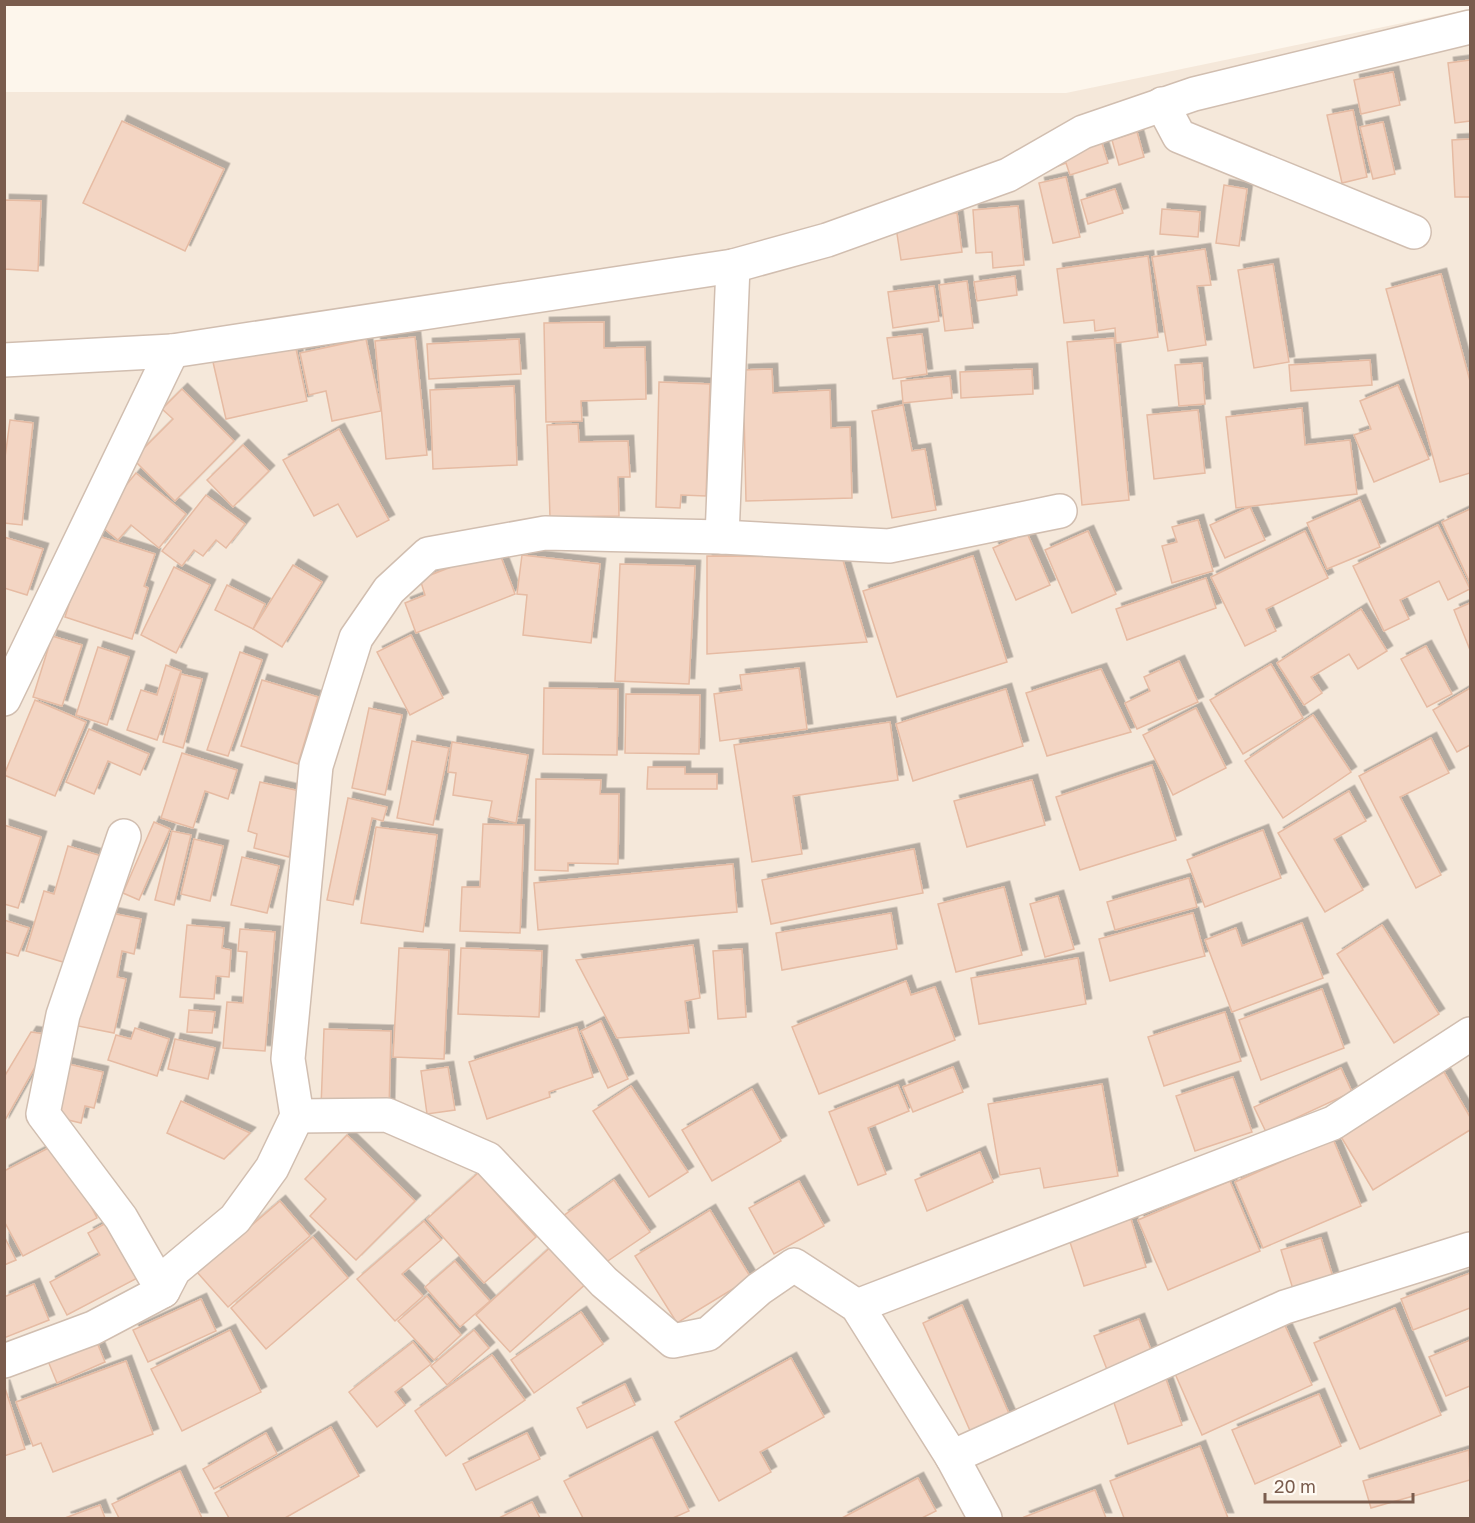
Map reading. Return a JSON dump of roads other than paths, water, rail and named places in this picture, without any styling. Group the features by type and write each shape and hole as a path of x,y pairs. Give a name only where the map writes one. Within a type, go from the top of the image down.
{"street":[{"path":"4,360 172,351 733,266 827,240 1008,175 1083,132 1162,104 1194,94 1470,27"},
{"path":"1162,104 1179,136 1414,232"},
{"path":"722,537 733,266"},
{"path":"4,699 172,351"},
{"path":"4,1361 93,1328 163,1292 174,1270 235,1219 272,1168 297,1116 288,1059 316,766 356,638 389,590 428,554 545,533 722,537 889,546 1060,511"},
{"path":"124,836 63,1016 43,1114 121,1218 163,1292"},
{"path":"857,1306 1333,1124 1470,1034"},
{"path":"297,1116 387,1115 488,1159 604,1282 673,1341 708,1334 759,1289 794,1265 857,1306 952,1457 985,1518"},
{"path":"952,1457 1285,1307 1470,1249"}]}
